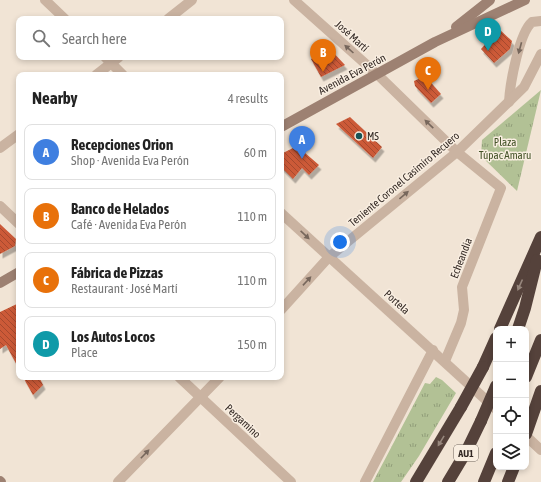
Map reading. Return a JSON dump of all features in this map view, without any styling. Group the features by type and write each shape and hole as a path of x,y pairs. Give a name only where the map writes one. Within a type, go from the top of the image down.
{"highway":[{"path":"501,326 541,237"},
{"path":"519,326 541,244"},
{"path":"529,370 541,340"},
{"path":"416,482 461,407 483,367 493,345"},
{"path":"526,434 541,391"},
{"name":"AU1","path":"448,482 466,452 493,393"},
{"name":"AU1","path":"484,482 493,460"},
{"path":"508,482 513,470"}],"main road":[{"name":"Avenida Eva Perón","path":"284,125 378,75 435,42 472,16 490,0"},
{"name":"Avenida Eva Perón","path":"435,42 525,0"},
{"path":"0,283 16,274"}],"street":[{"path":"45,0 62,16"},
{"path":"172,16 192,0"},
{"name":"José Martí","path":"294,0 378,75 457,152 500,188"},
{"path":"509,102 510,85 524,32 532,22 541,21"},
{"name":"Teniente Coronel Casimiro Recuero","path":"284,307 329,257 457,152 509,102 524,87 541,54"},
{"path":"99,72 111,60"},
{"path":"113,60 121,72"},
{"path":"0,148 16,136"},
{"name":"Echeandia","path":"445,361 461,323 464,310 462,287 500,188"},
{"path":"0,206 16,221"},
{"name":"Portela","path":"284,216 493,406"},
{"path":"365,482 433,350"},
{"name":"Pergamino","path":"182,380 291,482"},
{"path":"118,482 217,380"},
{"path":"529,438 541,450"}],"green space":[{"name":"Plaza Túpac Amaru","path":"541,90 517,191 481,156 482,140"},
{"path":"436,377 442,380 456,393 419,456 401,482 373,482 425,383 430,384"}],"building":[{"path":"499,29 512,41 510,49 494,63 481,49"},
{"path":"329,48 345,65 321,77 311,59"},
{"path":"425,76 441,94 431,103 415,86 414,81"},
{"name":"MS","path":"350,117 382,147 373,158 336,124"},
{"path":"297,146 319,165 309,175 302,168 293,179 284,170 284,152"},
{"path":"0,224 16,239 15,246 0,254"},
{"path":"16,304 16,363 6,345 0,349 0,312"},
{"path":"25,380 40,380 43,385 33,395"}],"place":[{"name":"Los Autos Locos","path":"488,51"},
{"name":"Banco de Helados","path":"323,72"},
{"name":"Fábrica de Pizzas","path":"428,90"},
{"name":"MS","path":"359,136"},
{"name":"Recepciones Orion","path":"302,159"}]}
